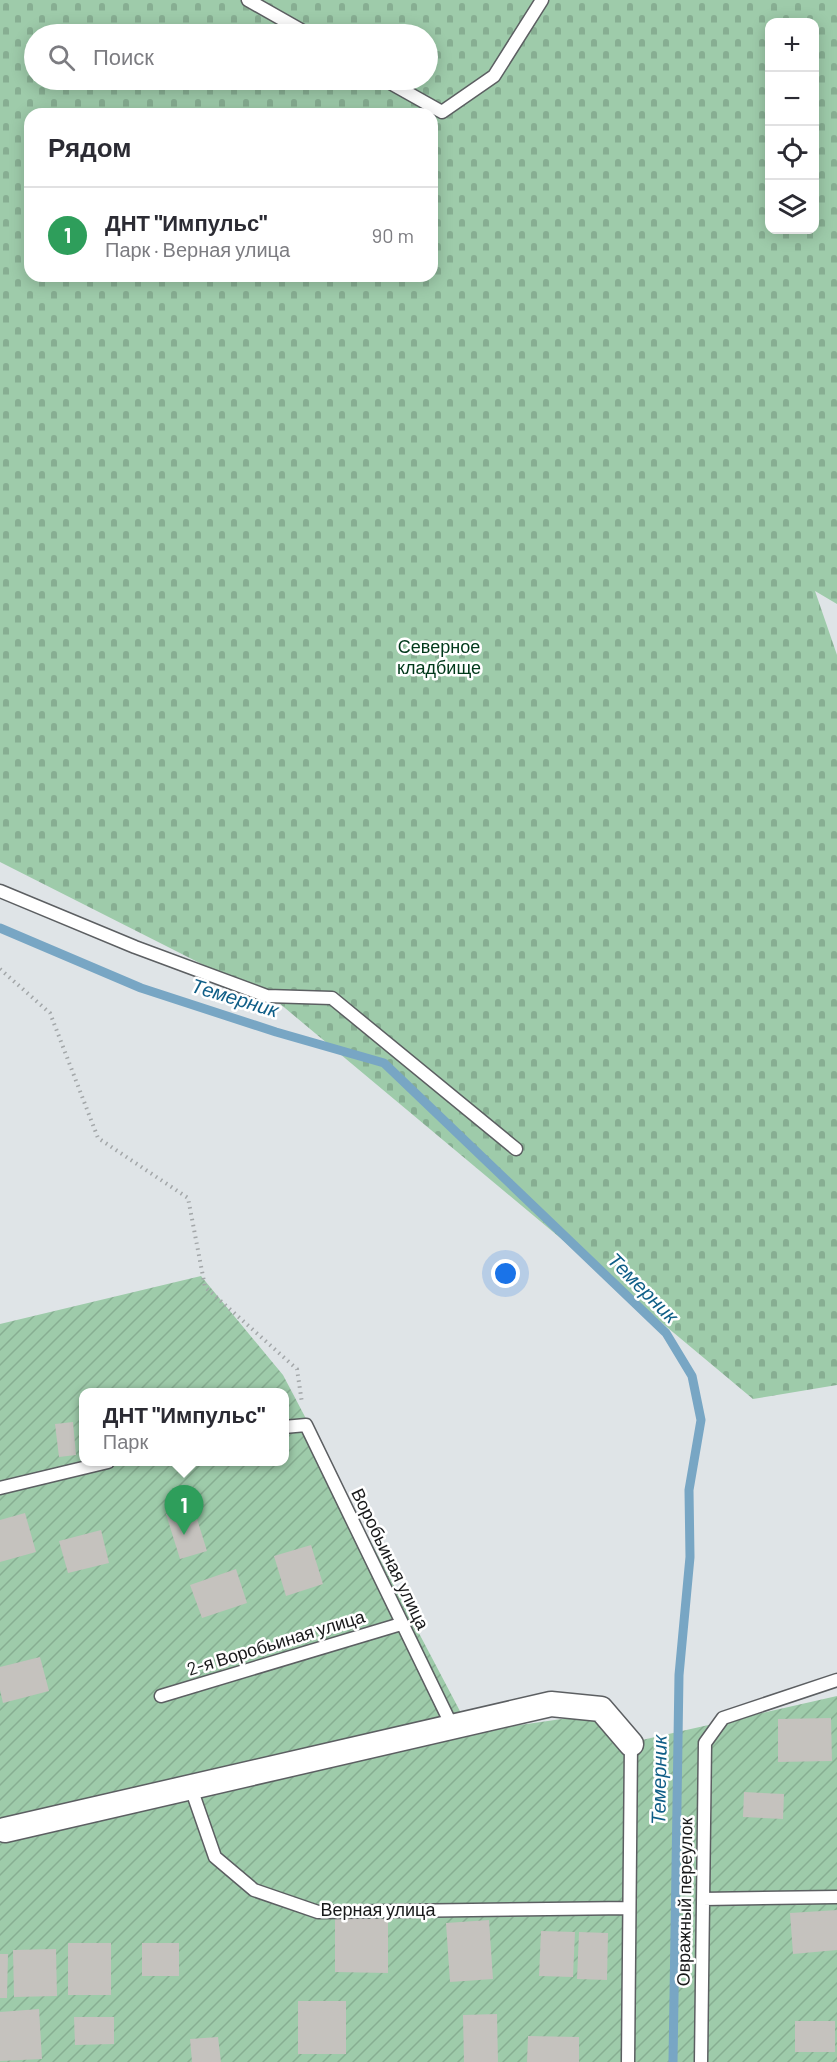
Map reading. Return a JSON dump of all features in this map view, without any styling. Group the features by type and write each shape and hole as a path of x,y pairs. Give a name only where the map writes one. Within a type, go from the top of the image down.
{"street":[{"path":"5,1830 551,1704 601,1709 631,1744"}],"lane":[{"path":"248,0 290,24"},
{"path":"438,110 442,112 494,76 542,0"},
{"path":"403,90 435,108"},
{"path":"0,891 135,947 267,996 332,998 516,1149"},
{"path":"289,1427 306,1425"},
{"name":"Воробьиная улица","path":"306,1425 452,1726"},
{"path":"0,1488 88,1466"},
{"name":"2-я Воробьиная улица","path":"161,1696 401,1624"},
{"name":"Овражный переулок","path":"701,2062 705,1743 723,1718 837,1680"},
{"path":"628,2062 631,1744"},
{"name":"Верная улица","path":"191,1788 215,1857 254,1890 318,1912 629,1908"},
{"path":"703,1899 837,1897"}],"path":[{"path":"0,969 50,1013 98,1138 188,1198 205,1287 297,1369 306,1425"}],"green space":[{"name":"Северное кладбище","path":"0,0 837,0 837,604 815,591 837,655 837,1385 753,1399 279,1003 0,862"},
{"path":"201,1276 283,1375 471,1732 603,1713 642,1740 837,1696 837,2062 0,2062 0,1324"}],"building":[{"path":"73,1422 76,1455 59,1457 55,1424"},
{"path":"193,1506 207,1551 180,1559 166,1514"},
{"path":"25,1513 36,1552 0,1562 0,1520"},
{"path":"101,1530 109,1563 68,1573 59,1541"},
{"path":"311,1545 323,1584 286,1596 274,1556"},
{"path":"236,1569 247,1603 202,1618 190,1585"},
{"path":"40,1657 49,1691 3,1703 0,1690 0,1667"},
{"path":"831,1718 832,1761 778,1762 778,1719"},
{"path":"744,1792 784,1794 783,1819 743,1817"},
{"path":"837,1910 837,1950 793,1954 790,1913"},
{"path":"335,1919 388,1919 388,1973 335,1972"},
{"path":"489,1920 493,1979 450,1982 446,1923"},
{"path":"541,1931 575,1932 573,1977 539,1976"},
{"path":"579,1932 608,1933 607,1980 577,1979"},
{"path":"68,1943 111,1943 111,1995 68,1995"},
{"path":"142,1943 179,1943 179,1976 142,1976"},
{"path":"56,1949 57,1996 14,1997 13,1950"},
{"path":"0,1954 8,1954 7,1998 0,1998"},
{"path":"298,2001 346,2001 346,2054 298,2054"},
{"path":"39,2009 42,2059 0,2061 0,2012"},
{"path":"497,2014 498,2062 464,2062 463,2015"},
{"path":"74,2017 114,2017 114,2044 75,2045"},
{"path":"795,2021 835,2021 835,2052 795,2052"},
{"path":"528,2036 579,2037 579,2062 527,2062"},
{"path":"218,2037 221,2062 192,2062 190,2039"}],"waterway":[{"name":"Темерник","path":"0,928 141,988 276,1032 384,1063 666,1333 692,1376 701,1420 689,1490 690,1557 679,1675 673,2062"}],"place":[{"name":"ДНТ \"Импульс\"","path":"184,1535"}]}
